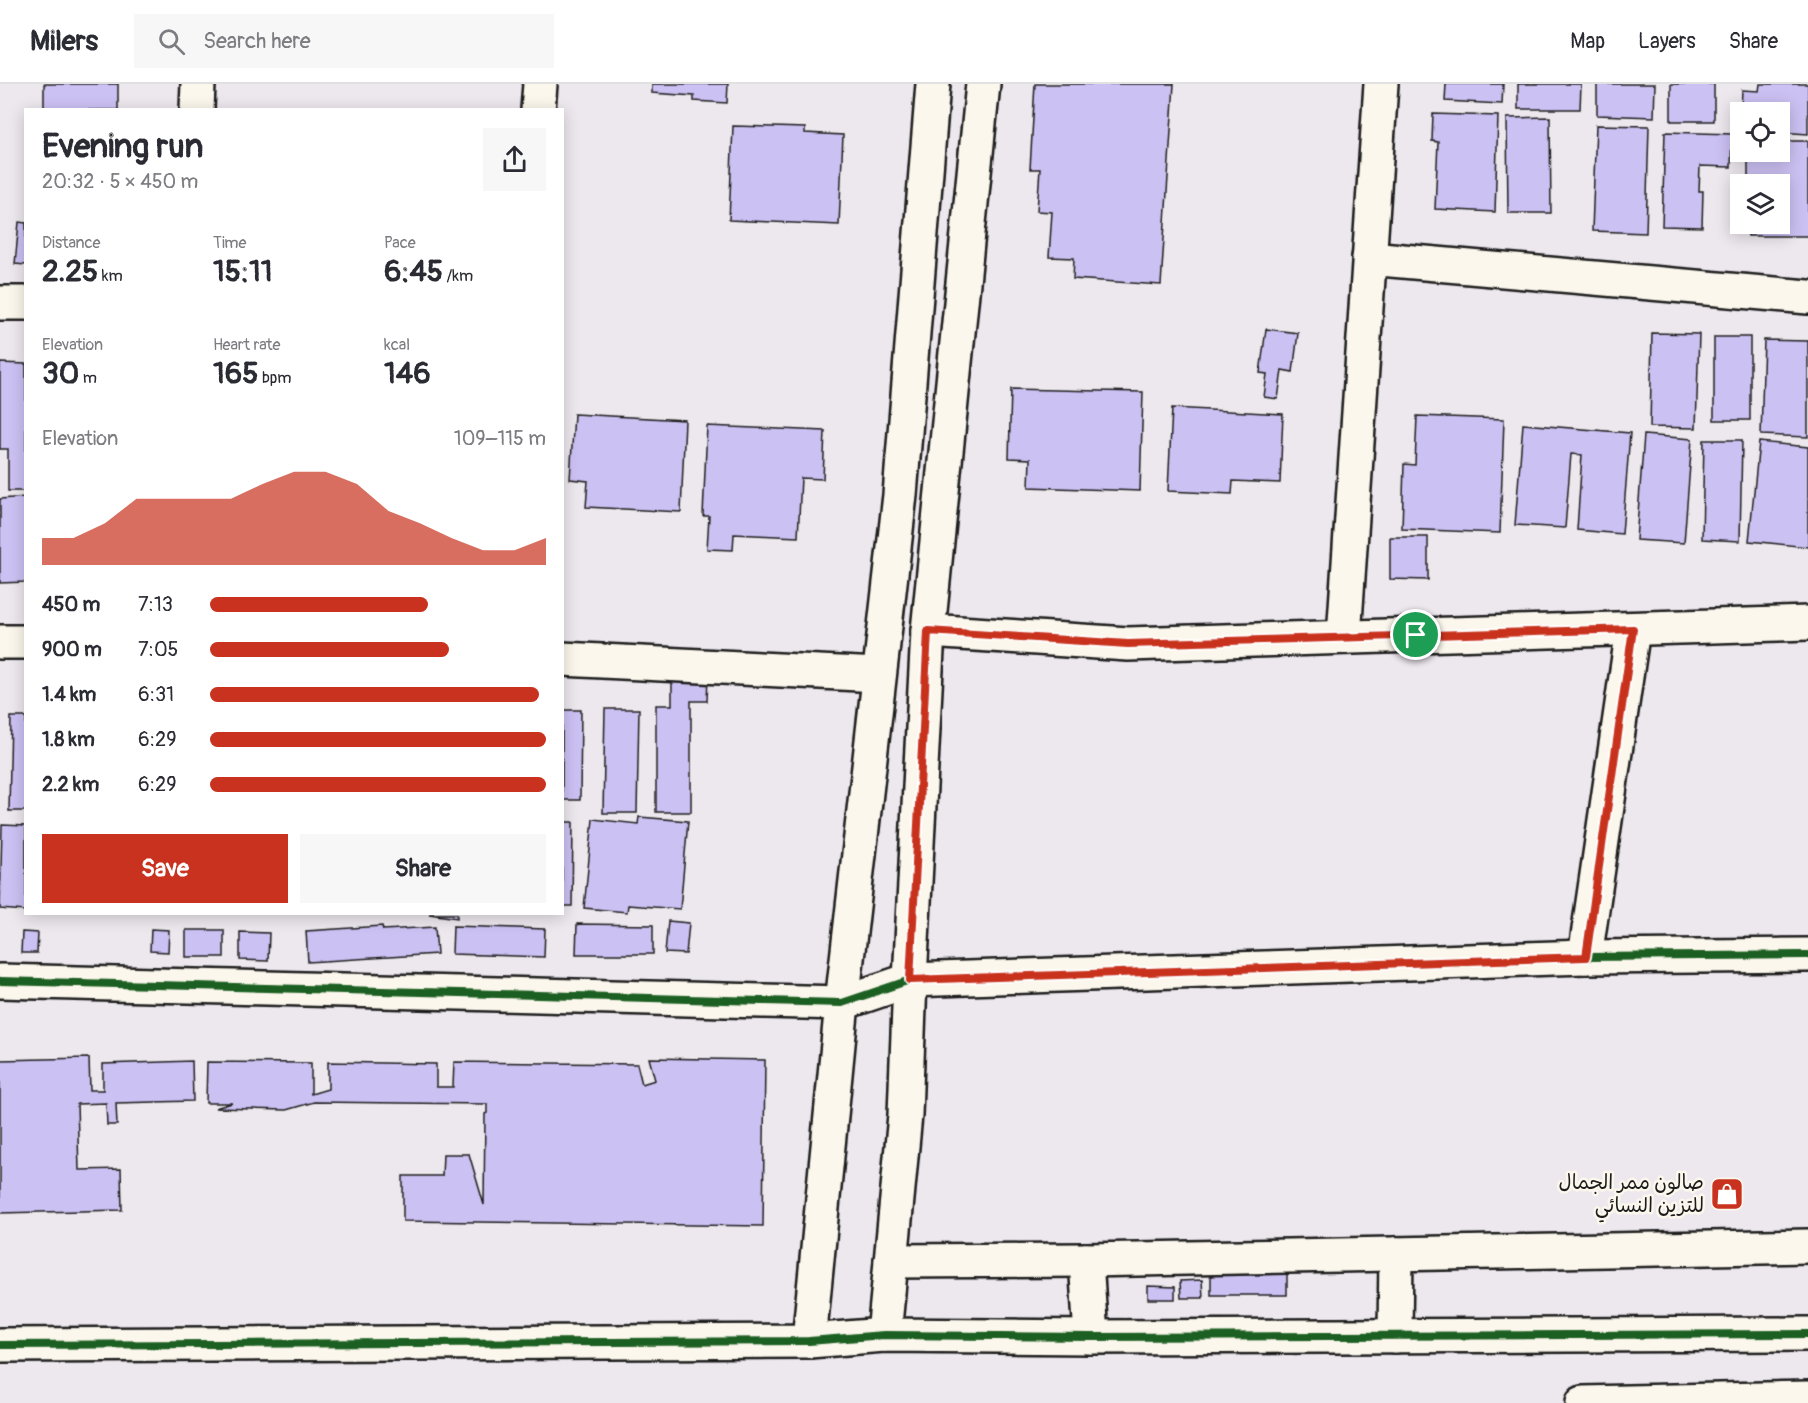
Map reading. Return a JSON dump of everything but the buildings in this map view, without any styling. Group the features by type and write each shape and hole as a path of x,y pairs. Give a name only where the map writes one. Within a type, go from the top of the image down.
{"street":[{"path":"197,108 198,84"},
{"path":"538,108 540,84"},
{"path":"809,1341 842,1003 900,495 933,84"},
{"path":"884,1335 906,1114 910,980 928,631 983,84"},
{"path":"1344,637 1381,84"},
{"path":"1369,258 1808,297"},
{"path":"0,303 24,303"},
{"path":"928,631 1128,644 1808,623"},
{"path":"1586,957 1633,629"},
{"path":"0,642 24,642"},
{"path":"564,659 879,675"},
{"path":"0,981 842,1003 910,980 1586,957 1808,955"},
{"path":"891,1261 1086,1260 1808,1246"},
{"path":"1395,1336 1396,1254"},
{"path":"1086,1260 1091,1337"},
{"path":"0,1345 809,1341 884,1335 1091,1337 1808,1334"},
{"path":"1583,1403 1808,1398"}],"cycle path":[{"path":"0,981 842,1003 910,980 1585,957 1808,955"},
{"path":"0,1345 809,1341 884,1335 1091,1337 1808,1334"}],"place":[{"name":"صالون ممر الجمال للتزين النسائي","path":"1727,1194"}],"route":[{"path":"1633,629 1586,957 910,980 928,631 1128,644 1416,635 1633,629"}]}
